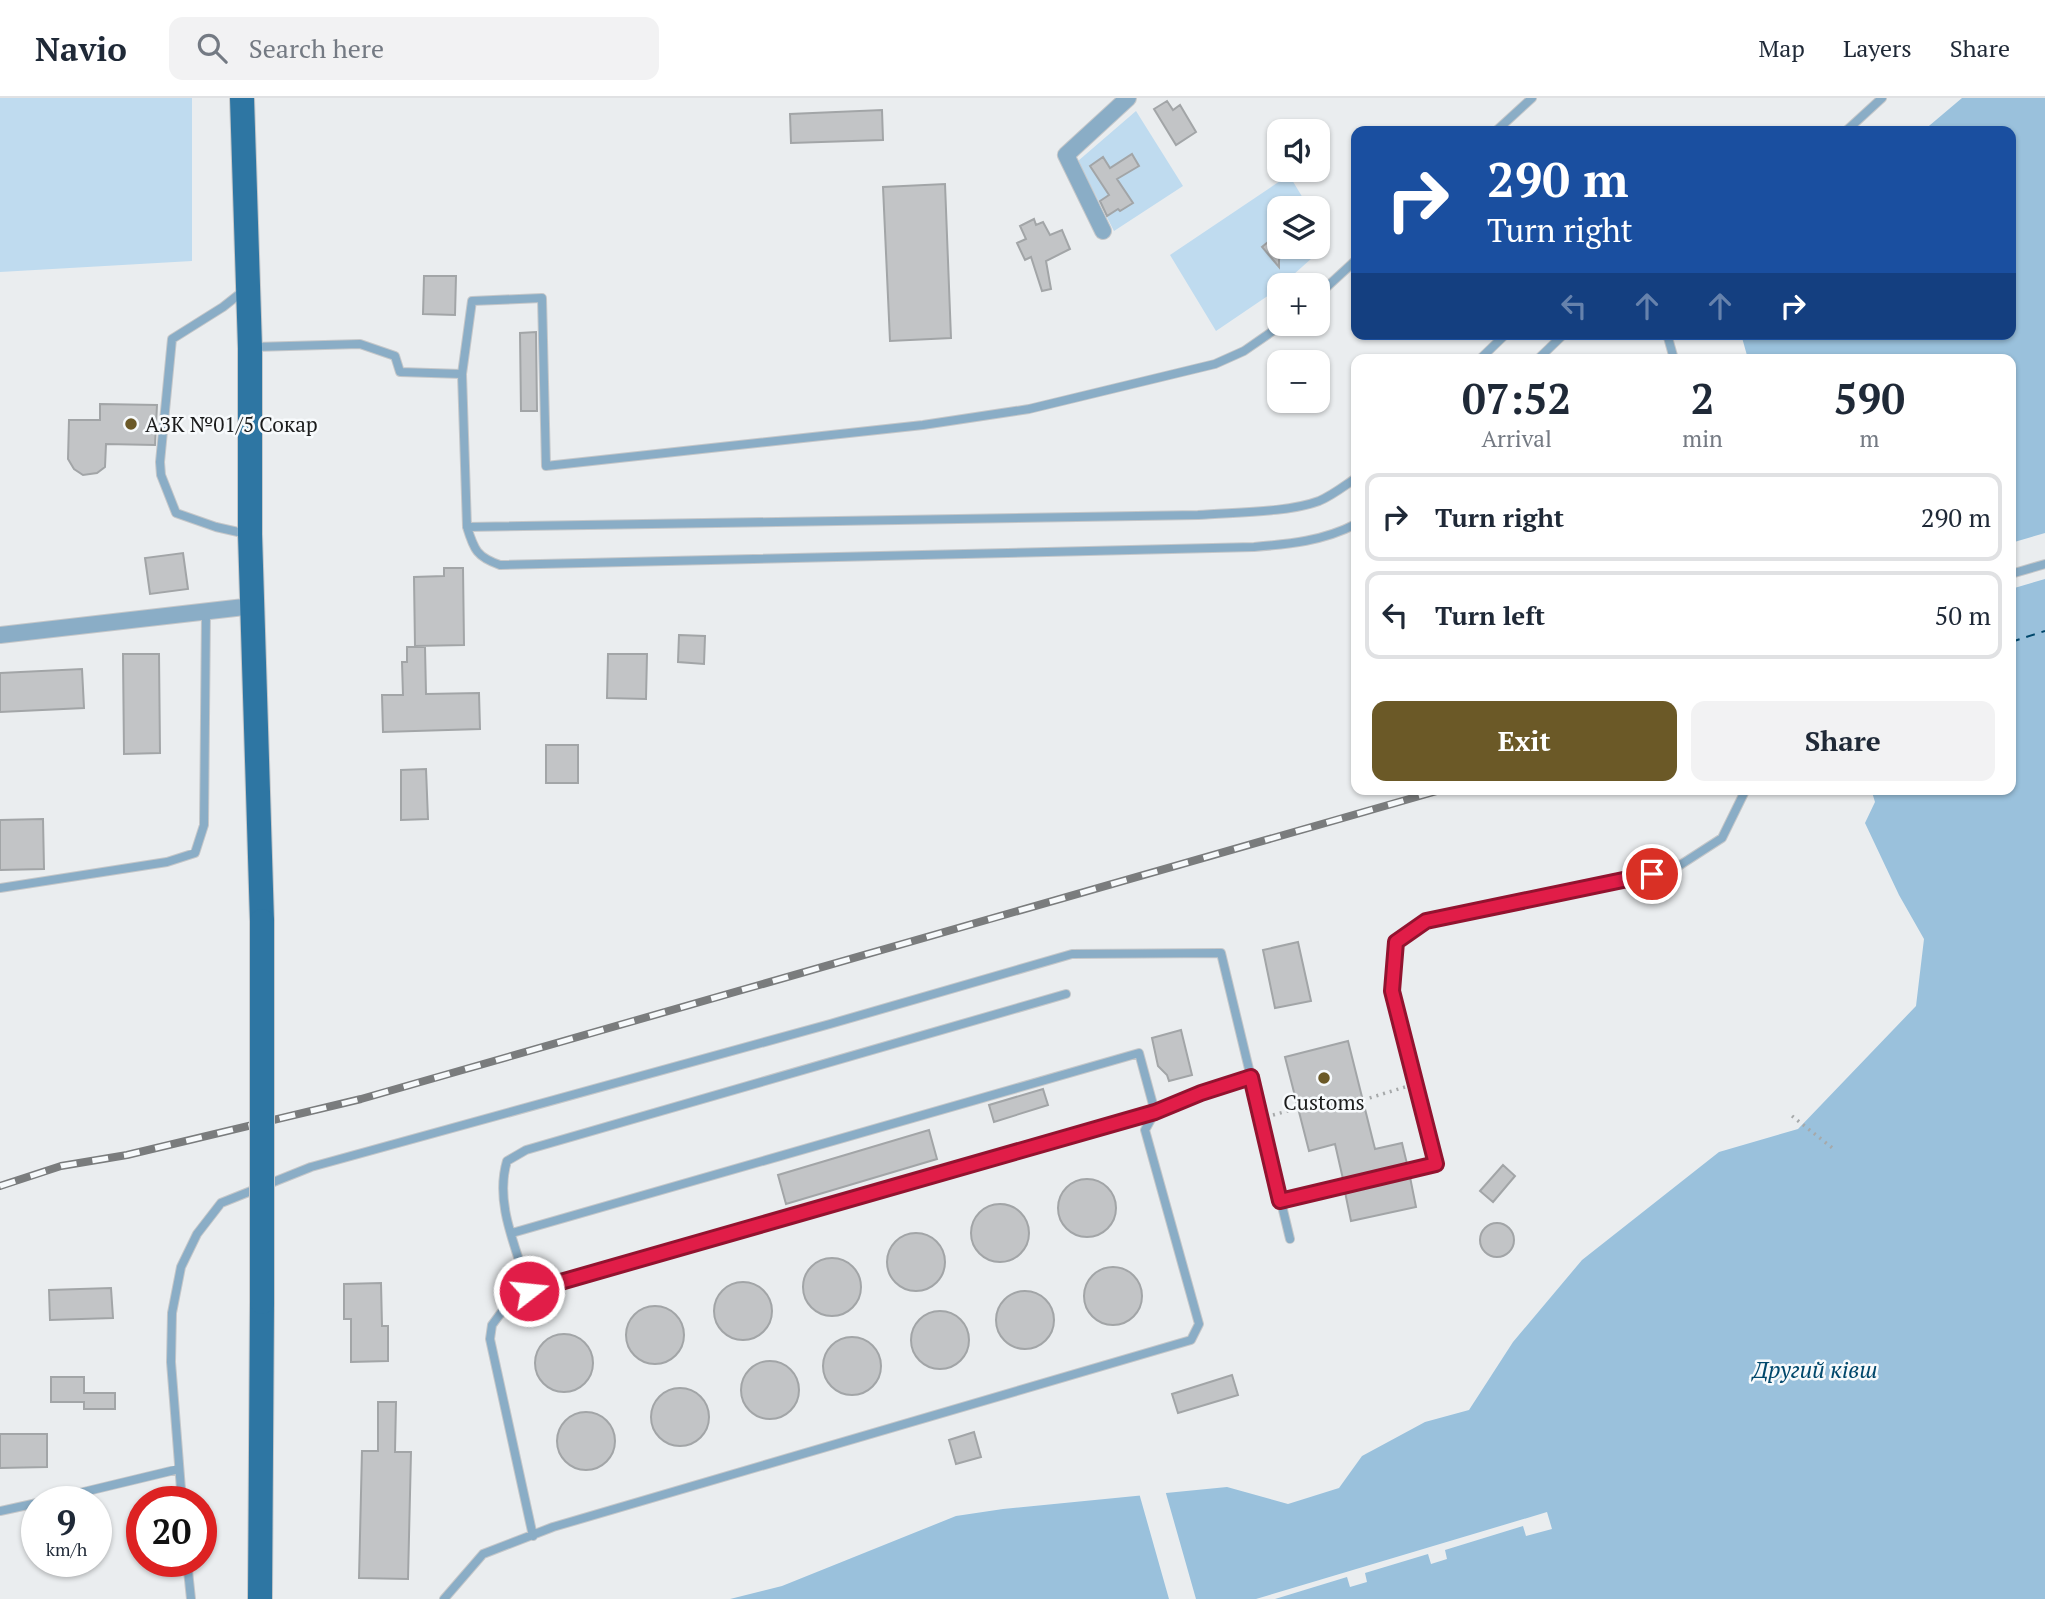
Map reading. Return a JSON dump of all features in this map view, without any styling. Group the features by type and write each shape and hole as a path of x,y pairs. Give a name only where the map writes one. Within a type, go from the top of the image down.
{"main road":[{"path":"242,98 246,289 250,348 250,534 262,921 260,1599"}],"street":[{"path":"1103,231 1066,155 1128,98"},
{"path":"0,635 253,606"}],"lane":[{"path":"1501,126 1532,98"},
{"path":"1851,126 1882,98"},
{"path":"1330,284 1351,265"},
{"path":"246,289 172,339 160,462 161,475 176,513 216,527 250,534"},
{"path":"1267,335 1244,351 1215,364 1029,409 909,426 546,466 542,298 472,301 462,374 467,527 473,546 483,559 500,565 1254,547 1306,542 1338,534 1351,527"},
{"path":"1485,354 1500,340"},
{"path":"1543,354 1558,340"},
{"path":"250,348 360,344 395,356 400,372 462,374"},
{"path":"467,527 1199,515 1294,507 1318,501 1351,482"},
{"path":"2016,573 2045,564"},
{"path":"0,888 167,862 195,853 204,825 206,611"},
{"path":"1280,1201 1436,1164 1392,991 1396,942 1426,921 1674,869 1722,838 1743,795"},
{"path":"181,1486 172,1313 181,1267 197,1234 221,1203 311,1167 830,1024 1072,954 1221,953 1290,1239"},
{"path":"529,1291 503,1204 502,1179 507,1161 526,1150 1066,994"},
{"path":"444,1599 483,1554 553,1527 1191,1340 1199,1324 1146,1130 1155,1112 1139,1053 512,1233"},
{"path":"533,1536 490,1339 492,1325 514,1295 1155,1112 1251,1077"},
{"path":"107,1486 179,1469"},
{"path":"0,1511 21,1506"},
{"path":"189,1577 191,1599"}],"path":[{"path":"1363,1100 1417,1083"},
{"path":"1261,1118 1298,1108"},
{"path":"1792,1116 1835,1150"}],"shaded area":[{"path":"0,98 192,98 192,261 0,272"},
{"path":"1136,111 1183,186 1114,231 1078,161"},
{"path":"1279,182 1293,182 1302,196 1267,196 1267,259 1311,259 1295,273 1267,273 1267,296 1216,331 1170,255"}],"water":[{"path":"1962,98 2045,98 2045,533 2016,542 2016,354 1747,354 1743,340 2016,340 2016,126 1929,126"},
{"name":"Другий ківш","path":"2045,579 2045,1599 730,1599 782,1586 956,1516 1227,1487 1288,1504 1339,1488 1362,1456 1425,1422 1469,1410 1513,1342 1582,1260 1719,1152 1798,1129 1916,1006 1924,939 1899,895 1865,823 1875,802 1873,795 2016,795 2016,588"}],"pier":[{"path":"1165,1490 1196,1599 1169,1599 1139,1493"},
{"path":"1547,1512 1552,1529 1526,1536 1523,1526 1445,1550 1447,1559 1431,1564 1428,1554 1365,1573 1367,1582 1350,1587 1347,1577 1275,1599 1256,1599"}],"building":[{"path":"1167,101 1173,110 1180,105 1196,132 1176,145 1154,109"},
{"path":"882,110 883,140 791,143 790,114"},
{"path":"1132,154 1139,166 1117,179 1133,203 1107,216 1100,201 1109,195 1090,166 1103,157 1110,168"},
{"path":"945,184 951,338 890,341 883,187"},
{"path":"1034,219 1036,225 1043,222 1050,235 1062,230 1070,249 1046,261 1051,289 1042,291 1031,257 1025,260 1017,243 1026,239 1020,226"},
{"path":"424,276 456,276 455,315 423,314"},
{"path":"536,332 537,411 521,411 520,333"},
{"path":"100,404 157,405 155,445 106,444 105,467 97,473 83,475 74,469 68,459 69,420 100,420"},
{"path":"183,553 188,589 150,594 145,558"},
{"path":"444,568 463,568 464,645 415,646 414,577 444,576"},
{"path":"679,635 705,636 704,664 678,662"},
{"path":"407,647 425,647 426,694 479,693 480,729 383,732 382,695 403,695 402,662 407,662"},
{"path":"123,654 159,654 160,753 124,754"},
{"path":"608,654 647,654 646,699 607,698"},
{"path":"82,669 84,708 0,712 0,673"},
{"path":"546,745 578,745 578,783 546,783"},
{"path":"426,769 428,819 401,820 401,770"},
{"path":"43,819 44,869 0,870 0,820"},
{"path":"1298,942 1311,1001 1275,1008 1263,950"},
{"path":"1181,1030 1192,1075 1169,1081 1158,1066 1152,1038"},
{"name":"Customs","path":"1348,1041 1375,1149 1402,1143 1407,1164 1343,1179 1335,1144 1309,1151 1285,1057"},
{"path":"1043,1089 1048,1105 994,1122 989,1105"},
{"path":"929,1130 937,1159 786,1204 778,1175"},
{"path":"1503,1165 1515,1176 1493,1202 1480,1191"},
{"path":"1410,1177 1416,1207 1351,1221 1345,1192"},
{"path":"1087,1179 1098,1181 1111,1192 1116,1208 1114,1219 1103,1232 1087,1237 1076,1235 1063,1224 1058,1208 1060,1197 1071,1184"},
{"path":"1000,1204 1011,1206 1024,1217 1029,1233 1027,1244 1016,1257 1000,1262 989,1260 976,1249 971,1233 973,1222 984,1209"},
{"path":"1497,1223 1509,1228 1514,1240 1509,1252 1497,1257 1485,1252 1480,1240 1485,1228"},
{"path":"916,1233 927,1235 940,1246 945,1262 943,1273 932,1286 916,1291 905,1289 892,1278 887,1262 889,1251 900,1238"},
{"path":"832,1258 843,1260 856,1271 861,1287 859,1298 848,1311 832,1316 821,1314 808,1303 803,1287 805,1276 816,1263"},
{"path":"1113,1267 1124,1269 1137,1280 1142,1296 1140,1307 1129,1320 1113,1325 1102,1323 1089,1312 1084,1296 1086,1285 1097,1272"},
{"path":"743,1282 754,1284 767,1295 772,1311 770,1322 759,1335 743,1340 732,1338 719,1327 714,1311 716,1300 727,1287"},
{"path":"381,1283 382,1326 388,1326 388,1361 351,1362 351,1319 344,1319 344,1284"},
{"path":"111,1288 113,1318 50,1320 49,1290"},
{"path":"1025,1291 1036,1293 1049,1304 1054,1320 1052,1331 1041,1344 1025,1349 1014,1347 1001,1336 996,1320 998,1309 1009,1296"},
{"path":"655,1306 666,1308 679,1319 684,1335 682,1346 671,1359 655,1364 644,1362 631,1351 626,1335 628,1324 639,1311"},
{"path":"940,1311 951,1313 964,1324 969,1340 967,1351 956,1364 940,1369 929,1367 916,1356 911,1340 913,1329 924,1316"},
{"path":"564,1334 575,1336 588,1347 593,1363 591,1374 580,1387 564,1392 553,1390 540,1379 535,1363 537,1352 548,1339"},
{"path":"852,1337 863,1339 876,1350 881,1366 879,1377 868,1390 852,1395 841,1393 828,1382 823,1366 825,1355 836,1342"},
{"path":"770,1361 781,1363 794,1374 799,1390 797,1401 786,1414 770,1419 759,1417 746,1406 741,1390 743,1379 754,1366"},
{"path":"1232,1375 1238,1395 1178,1413 1172,1394"},
{"path":"51,1377 84,1377 84,1393 115,1393 115,1409 84,1409 84,1402 51,1402"},
{"path":"680,1388 691,1390 704,1401 709,1417 707,1428 696,1441 680,1446 669,1444 656,1433 651,1417 653,1406 664,1393"},
{"path":"378,1402 396,1402 395,1452 411,1452 408,1579 359,1578 362,1451 378,1451"},
{"path":"586,1412 597,1414 610,1425 615,1441 613,1452 602,1465 586,1470 575,1468 562,1457 557,1441 559,1430 570,1417"},
{"path":"974,1432 981,1457 956,1464 949,1440"},
{"path":"0,1434 47,1434 47,1467 0,1468"}],"ferry route":[{"path":"2016,640 2045,631"}],"railway":[{"path":"0,1186 61,1166 127,1155 361,1099 1423,795"}],"place":[{"name":"АЗК №01/5 Сокар","path":"131,424"},
{"name":"Customs","path":"1324,1078"}],"route":[{"path":"529,1291 1155,1112 1251,1077 1280,1201 1436,1164 1392,991 1396,942 1426,921 1652,874"}]}
